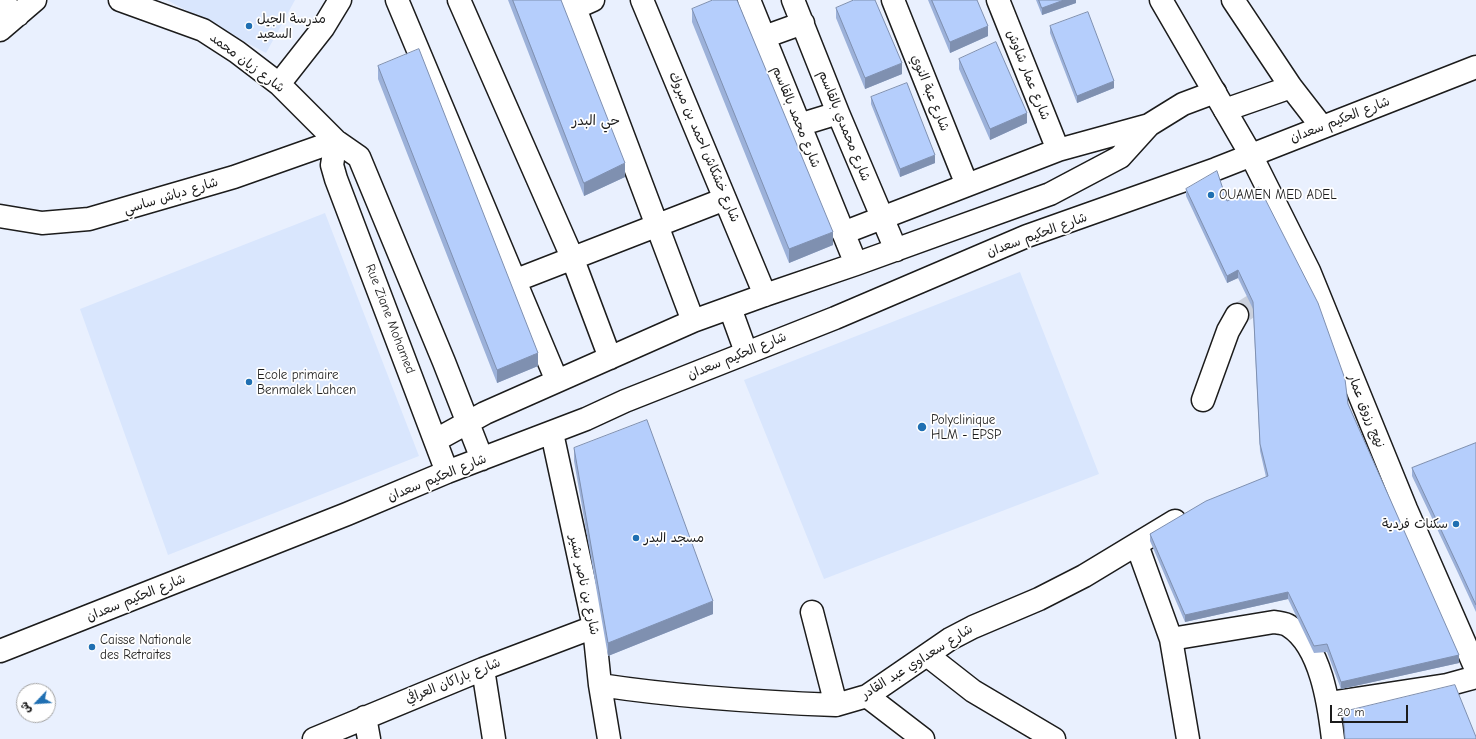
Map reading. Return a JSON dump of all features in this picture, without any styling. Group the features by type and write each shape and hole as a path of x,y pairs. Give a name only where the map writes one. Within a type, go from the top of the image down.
{"street":[{"path":"0,30 35,0"},
{"name":"شارع زيان محمد","path":"120,0 203,30 237,52 279,84 336,141 359,157 469,422 482,459"},
{"path":"279,84 323,28 340,0"},
{"path":"397,0 557,381"},
{"path":"459,0 572,257 610,358"},
{"name":"شارع خشكاش احمد بن مبروك","path":"642,0 765,295"},
{"name":"شارع محمد بالقاسم","path":"749,0 856,264"},
{"name":"شارع محمدي بالقاسم","path":"793,0 881,219 896,250"},
{"name":"شارع عبة النوي","path":"893,0 967,185"},
{"name":"شارع عمار شاوش","path":"998,0 1058,150"},
{"name":"نهج رزوق عمار","path":"1161,0 1251,155 1309,271 1406,509 1476,669"},
{"path":"1233,0 1291,87 1322,127"},
{"path":"0,2 18,15"},
{"path":"580,3 693,321"},
{"path":"764,38 802,23"},
{"name":"شارع الحكيم سعدان","path":"0,651 347,514 447,472 552,433 746,352 835,318 1027,236 1064,224 1251,155 1476,67"},
{"path":"436,440 469,422 557,381 693,321 1050,194 1120,157 1149,125 1183,104 1220,101 1291,87"},
{"path":"800,125 838,113"},
{"path":"843,234 1058,150 1149,125"},
{"name":"Rue Ziane Mohamed","path":"336,141 332,165 447,472"},
{"name":"شارع دباش ساسي","path":"0,216 42,223 89,219 234,177 336,141"},
{"path":"1050,194 1064,224"},
{"path":"514,281 572,257 725,199"},
{"path":"730,308 746,352"},
{"path":"1203,400 1228,331 1237,315"},
{"name":"شارع بن ناصر بشير","path":"552,433 594,627 600,685 609,739"},
{"name":"شارع سعداوي عبد القادر","path":"600,685 642,691 759,702 836,705 867,696 955,636 1039,599 1137,545 1192,511"},
{"path":"1137,545 1171,639 1188,739"},
{"path":"812,612 836,705"},
{"path":"1171,639 1274,622 1288,625 1300,635 1318,665 1329,703 1333,739"},
{"name":"شارع باراكان العرافي","path":"314,739 365,716 594,627"},
{"path":"927,655 973,691 1054,739"},
{"path":"483,669 494,739"},
{"path":"1329,703 1447,685 1476,677"},
{"path":"867,696 923,739"},
{"path":"365,716 369,739"}],"shaded area":[{"name":"مدرسة الجيل السعيد","path":"167,0 295,0 266,53"},
{"name":"Ecole primaire Benmalek Lahcen","path":"325,213 419,456 168,555 80,309"},
{"name":"Polyclinique HLM - EPSP","path":"1020,272 1099,474 824,579 744,380"}],"building":[{"path":"513,0 561,0 625,163 584,183"},
{"path":"713,0 737,0 833,232 789,249 692,9"},
{"path":"854,0 875,0 902,63 865,78 836,8"},
{"path":"932,0 977,0 988,26 950,42"},
{"path":"1039,0 1064,0 1042,8"},
{"path":"1088,12 1114,81 1077,96 1050,26"},
{"path":"996,42 1027,113 990,129 959,59"},
{"path":"419,49 538,353 497,370 378,66"},
{"path":"907,83 935,155 900,169 871,97"},
{"path":"1217,171 1227,201 1259,187 1318,303 1345,379 1348,404 1459,655 1341,682 1327,644 1314,646 1288,592 1185,615 1150,534 1206,501 1268,476 1260,444 1253,302 1238,270 1227,276 1186,189"},
{"name":"مسجد البدر","path":"647,420 713,601 608,643 574,448"},
{"name":"سكنات فردية","path":"1476,443 1476,605 1412,468"},
{"path":"1455,685 1476,739 1345,739 1343,712"}],"tunnel":[{"path":"1237,315 1277,290"}],"place":[{"name":"مدرسة الجيل السعيد","path":"249,26"},
{"name":"OUAMEN MED ADEL","path":"1211,195"},
{"name":"Ecole primaire Benmalek Lahcen","path":"249,382"},
{"name":"Polyclinique HLM - EPSP","path":"922,427"},
{"name":"سكنات فردية","path":"1456,524"},
{"name":"مسجد البدر","path":"636,538"},
{"name":"Caisse Nationale des Retraites","path":"92,647"}],"district":[{"name":"حي البدر","path":"596,121"}]}
